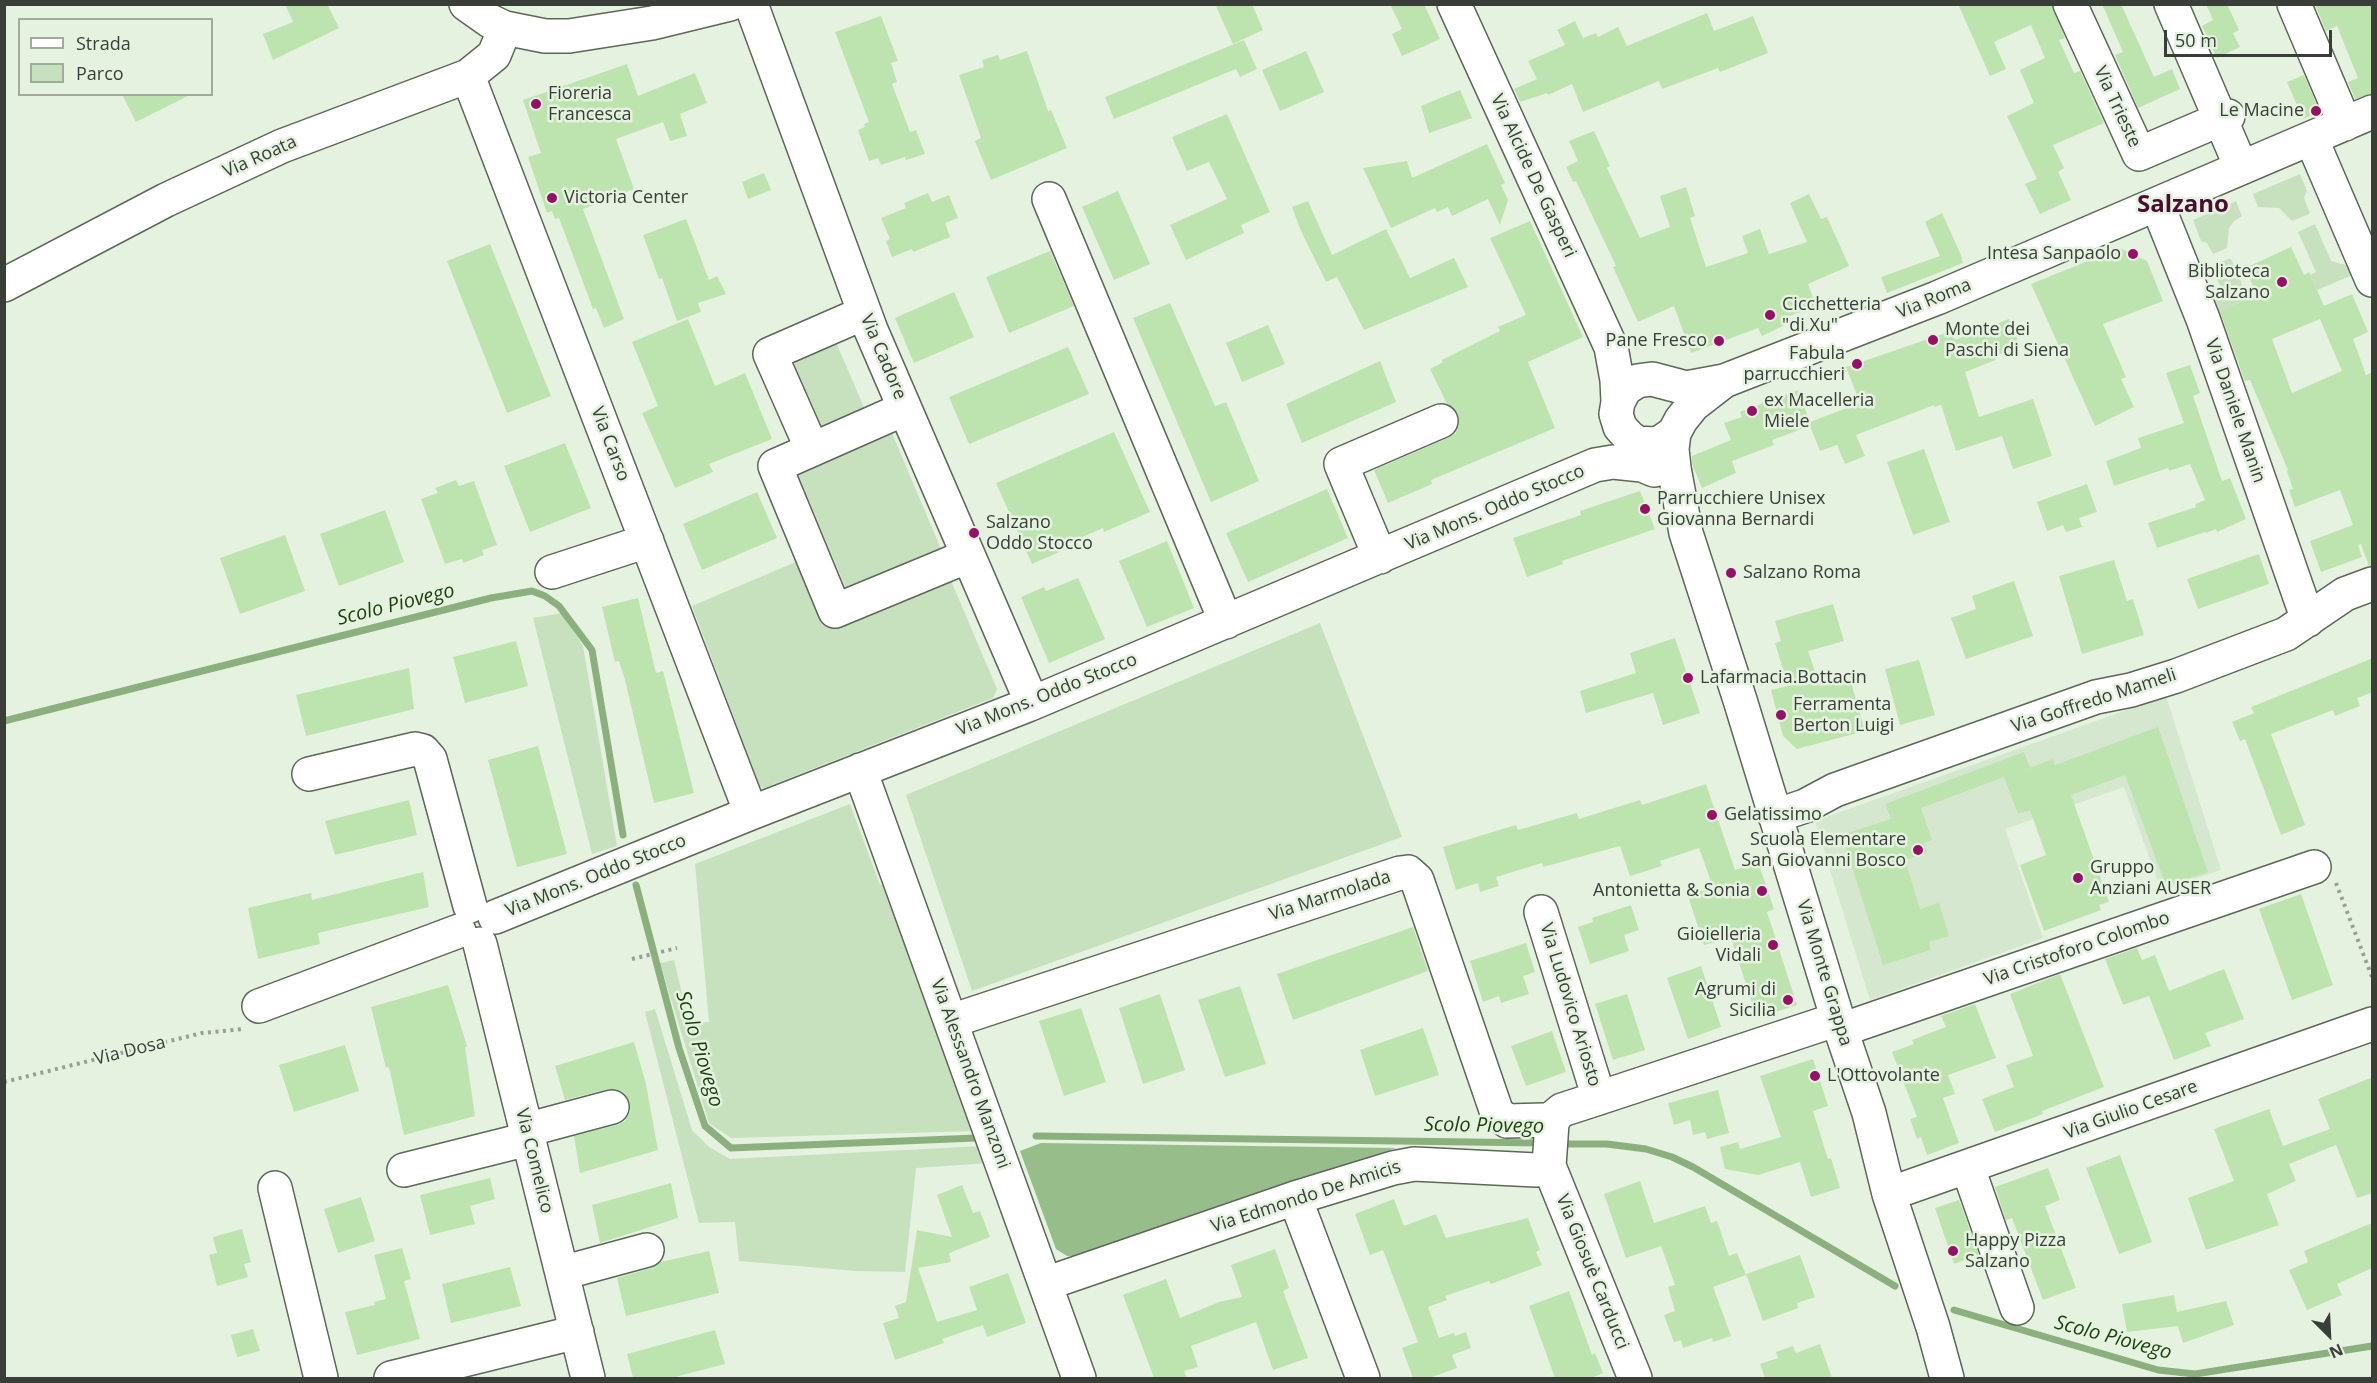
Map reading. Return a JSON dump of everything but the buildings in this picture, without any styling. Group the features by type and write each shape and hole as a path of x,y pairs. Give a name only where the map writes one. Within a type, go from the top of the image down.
{"street":[{"path":"466,4 490,21 505,28 545,36 569,36 652,23 710,7"},
{"name":"Via Cadore","path":"751,4 864,313 1032,703"},
{"name":"Via Alcide De Gasperi","path":"1454,4 1611,347 1625,444"},
{"name":"Via Trieste","path":"2070,4 2139,154 2224,118"},
{"path":"2171,4 2224,118 2241,166"},
{"path":"2294,4 2359,118"},
{"name":"Via Roata","path":"4,285 166,200 282,146 468,76 494,55 505,28"},
{"name":"Via Carso","path":"468,76 751,813"},
{"name":"Via Roma","path":"1724,381 1694,405 1678,427 1661,442 1625,444 1625,389 1637,381 1660,382 1686,387 1724,381 1938,297 2241,166 2359,118"},
{"path":"2312,138 2373,280"},
{"path":"1049,199 1226,622"},
{"name":"Via Daniele Manin","path":"2157,204 2203,319 2308,620"},
{"path":"812,449 770,354 864,313"},
{"name":"Via Alcide De Gasperi","path":"1611,347 1637,371 1660,382"},
{"path":"1660,382 1678,396 1682,412 1678,427"},
{"path":"904,409 775,466 835,611 969,556"},
{"path":"1380,557 1341,464 1441,421"},
{"name":"Via Monte Grappa","path":"1678,427 1673,458 1686,534 1839,1025 1869,1113 1888,1194 1933,1327 1947,1378"},
{"name":"Via Mons. Oddo Stocco","path":"476,924 1032,703 1226,622 1380,557 1625,444"},
{"name":"Via Monte Grappa","path":"1625,444 1686,534"},
{"path":"552,572 647,541"},
{"name":"Via Goffredo Mameli","path":"1775,816 1805,806 1835,790 2096,697 2131,690 2176,676 2286,634 2345,594 2373,584"},
{"name":"Via Comelico","path":"309,774 415,749 423,751 430,759 476,924 588,1378"},
{"name":"Via Alessandro Manzoni","path":"860,770 1079,1378"},
{"name":"Via Cristoforo Colombo","path":"1839,1025 2314,867"},
{"name":"Via Marmolada","path":"951,1021 1408,872 1417,880 1497,1113 1506,1121 1544,1120 1550,1144"},
{"name":"Via Ludovico Ariosto","path":"1541,912 1599,1098"},
{"path":"253,1017 476,924"},
{"name":"Via Giulio Cesare","path":"1888,1194 1968,1168 2373,1024"},
{"path":"1550,1144 1556,1115 1562,1110 1839,1025"},
{"path":"404,1170 612,1107"},
{"name":"Via Edmondo De Amicis","path":"1045,1284 1295,1198 1393,1168 1414,1164 1536,1170 1550,1144"},
{"name":"Via Giosuè Carducci","path":"1550,1144 1635,1378"},
{"path":"1968,1168 2017,1308"},
{"path":"276,1188 321,1378"},
{"path":"1295,1198 1363,1378"},
{"path":"562,1273 647,1250"},
{"path":"391,1378 577,1332"}],"path":[{"path":"2314,867 2316,874 2330,870 2373,977"},
{"path":"632,959 677,948"},
{"name":"Via Dosa","path":"4,1082 202,1033 253,1017"}],"shaded area":[{"name":"Scuola Elementare San Giovanni Bosco","path":"2166,696 2221,870 2161,890 2124,787 2005,829 2043,938 1870,1000 1815,821"}],"green space":[{"path":"2300,174 2307,191 2304,198 2309,214 2292,221 2279,208 2258,207 2253,194"},
{"path":"2236,201 2242,216 2229,228 2227,248 2213,254 2207,243 2201,241 2193,220"},
{"path":"2315,224 2331,261 2350,266 2355,274 2317,290 2310,275 2316,272 2298,232"},
{"path":"2231,259 2249,300 2218,313 2213,301 2225,296 2211,266"},
{"path":"835,340 866,412 816,433 789,361"},
{"path":"891,431 944,556 849,596 797,471"},
{"path":"798,561 824,623 947,571 997,689 993,698 764,788 760,787 692,606"},
{"path":"562,613 583,646 617,846 592,854 533,618"},
{"path":"1320,623 1402,837 972,991 906,795"},
{"path":"850,804 880,885 888,883 976,1131 731,1138 709,1123 660,963 674,960 689,1023 709,1022 695,864"},
{"path":"655,1009 692,1130 709,1147 730,1159 982,1146 989,1163 916,1168 905,1272 856,1271 739,1261 735,1222 699,1223 645,1012"},
{"path":"1041,1143 1396,1148 1077,1256 1067,1256 1056,1249 1020,1151"}],"waterway":[{"name":"Scolo Piovego","path":"4,721 491,598 532,591 545,596 559,606 592,650 623,835"},
{"name":"Scolo Piovego","path":"636,885 679,1048 705,1126 731,1148 976,1138"},
{"name":"Scolo Piovego","path":"1036,1136 1542,1143"},
{"name":"Scolo Piovego","path":"1559,1144 1607,1144 1646,1149 1672,1157 1693,1167 1895,1286"},
{"name":"Scolo Piovego","path":"1954,1310 2158,1370 2195,1374 2372,1346"}],"place":[{"name":"Fioreria Francesca","path":"536,104"},
{"name":"Le Macine","path":"2316,111"},
{"name":"Victoria Center","path":"552,198"},
{"name":"Intesa Sanpaolo","path":"2133,254"},
{"name":"Biblioteca Salzano","path":"2282,282"},
{"name":"Cicchetteria \"di Xu\"","path":"1770,315"},
{"name":"Monte dei Paschi di Siena","path":"1933,340"},
{"name":"Pane Fresco","path":"1719,341"},
{"name":"Fabula parrucchieri","path":"1857,364"},
{"name":"ex Macelleria Miele","path":"1752,411"},
{"name":"Parrucchiere Unisex Giovanna Bernardi","path":"1645,509"},
{"name":"Salzano Oddo Stocco","path":"974,533"},
{"name":"Salzano Roma","path":"1731,573"},
{"name":"Lafarmacia.Bottacin","path":"1688,678"},
{"name":"Ferramenta Berton Luigi","path":"1781,715"},
{"name":"Gelatissimo","path":"1712,815"},
{"name":"Scuola Elementare San Giovanni Bosco","path":"1918,850"},
{"name":"Gruppo Anziani AUSER","path":"2078,878"},
{"name":"Antonietta & Sonia","path":"1762,891"},
{"name":"Gioielleria Vidali","path":"1773,945"},
{"name":"Agrumi di Sicilia","path":"1788,1000"},
{"name":"L'Ottovolante","path":"1815,1076"},
{"name":"Happy Pizza Salzano","path":"1953,1251"}],"district":[{"name":"Salzano","path":"2183,205"}]}
